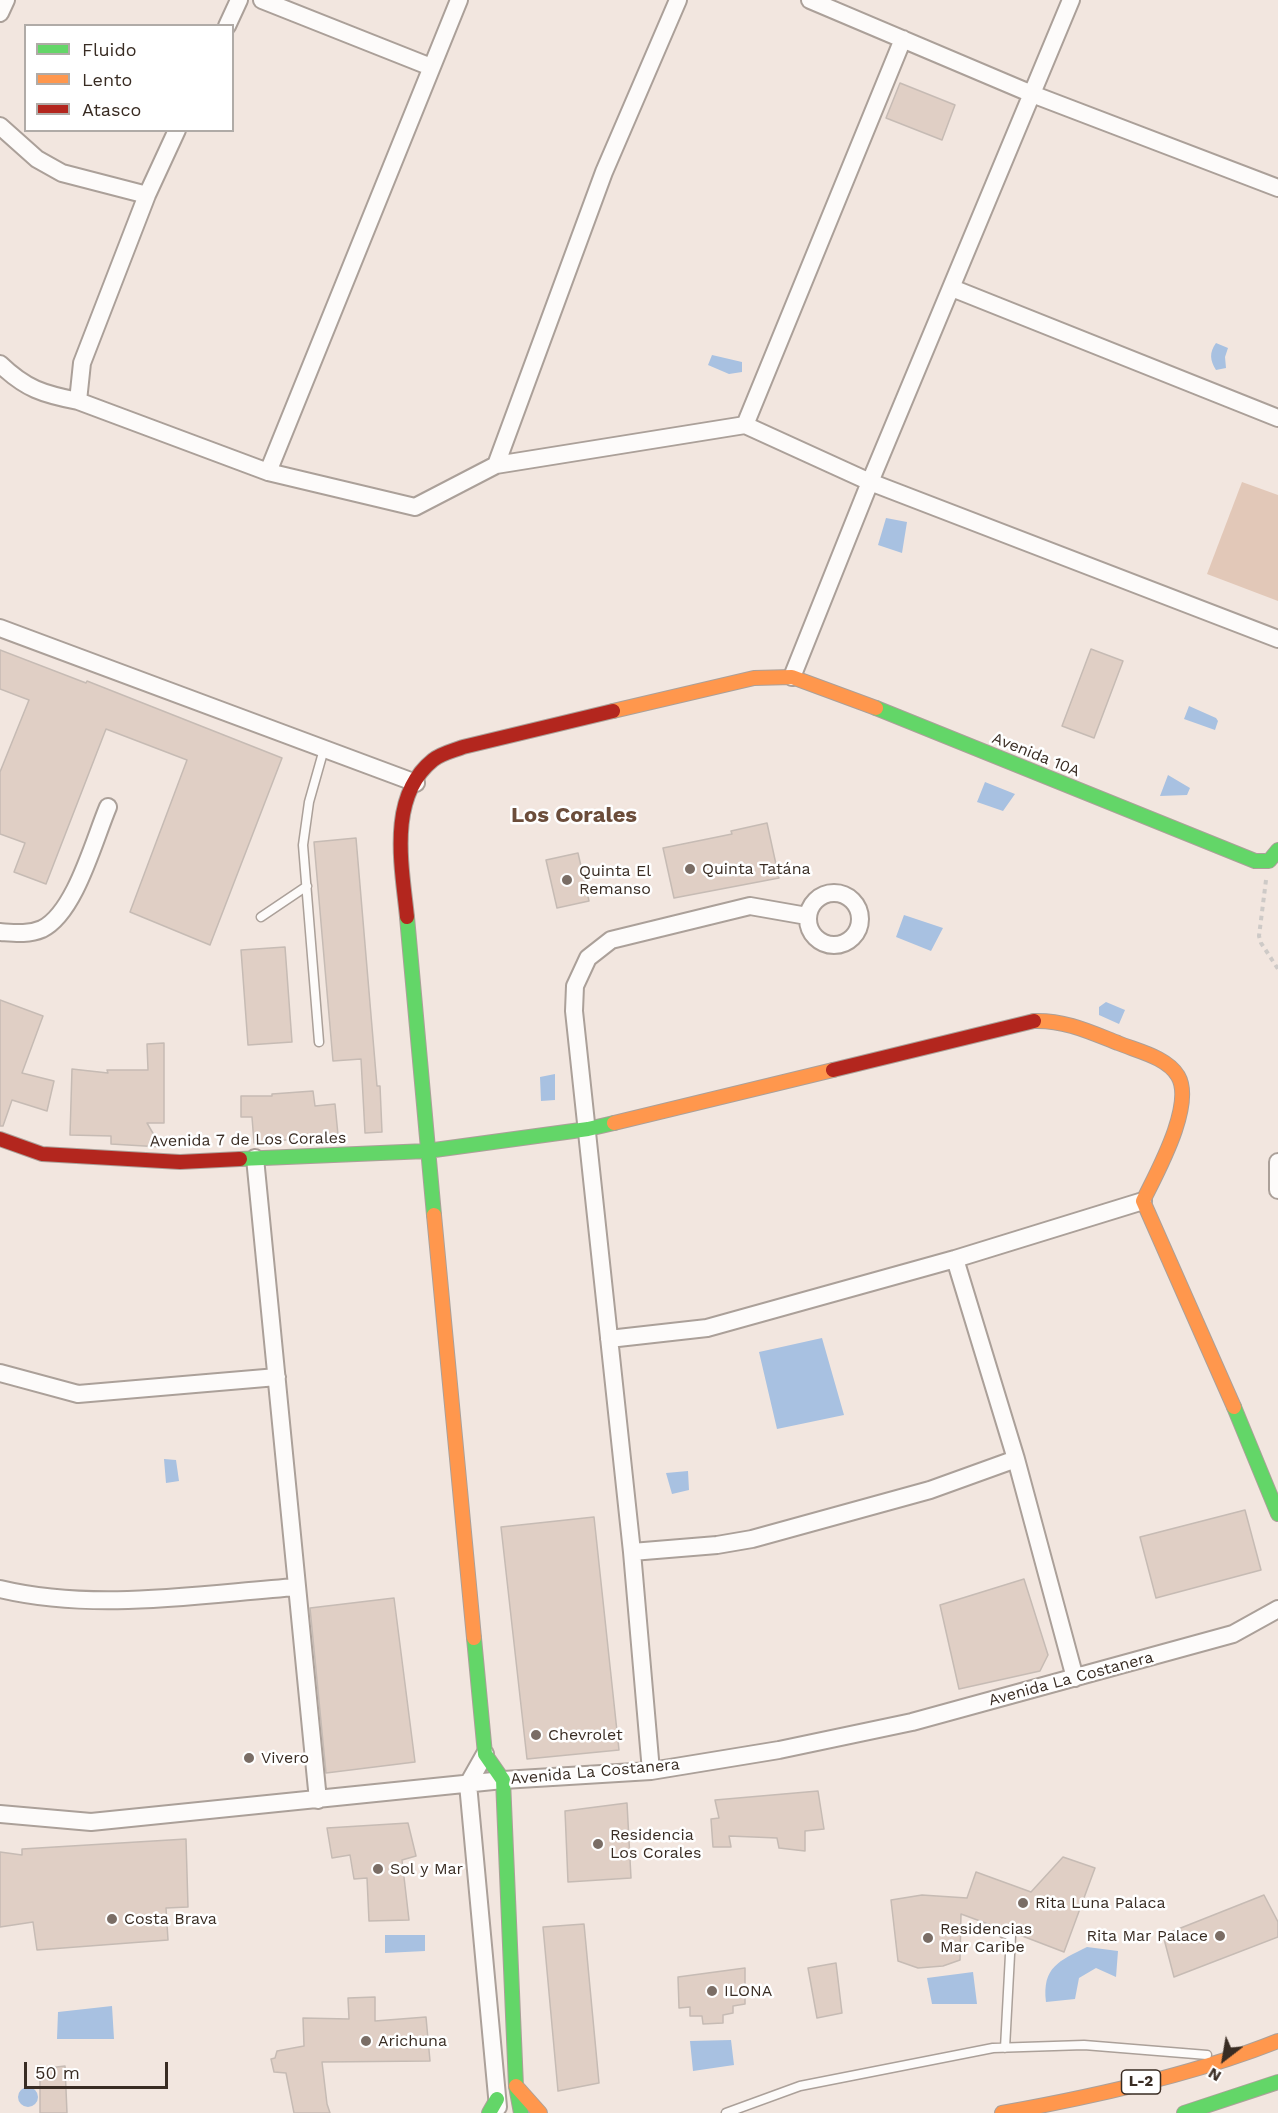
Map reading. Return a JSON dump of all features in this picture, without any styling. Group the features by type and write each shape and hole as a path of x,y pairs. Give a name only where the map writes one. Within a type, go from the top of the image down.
{"street":[{"path":"0,13 6,0"},
{"path":"228,24 239,0"},
{"path":"262,0 431,67"},
{"path":"268,472 459,0"},
{"path":"496,465 604,172 678,0"},
{"path":"810,0 1032,94 1278,188"},
{"path":"792,677 870,482 1071,0"},
{"path":"745,425 903,39"},
{"path":"0,126 36,159 62,173 147,195"},
{"path":"78,401 82,363 147,195 176,132"},
{"path":"952,288 1278,418"},
{"path":"0,364 18,381 41,393 78,401 268,472 415,507 496,465 745,425 870,482 1278,639"},
{"path":"0,628 416,783"},
{"name":"Avenida 10A","path":"485,1754 399,837 405,806 416,783 433,760 463,747 754,678 792,677 825,687 1255,861 1273,855"},
{"path":"0,932 27,933 42,928 58,917 69,901 108,807"},
{"path":"651,1771 632,1552 574,1011 575,986 588,958 611,940 750,906 807,916"},
{"name":"Avenida 7 de Los Corales","path":"0,1139 42,1154 180,1162 427,1151 588,1129 1034,1021 1052,1020 1070,1023 1162,1062 1179,1077 1183,1101 1143,1201"},
{"path":"255,1158 318,1800"},
{"path":"1278,1162 1278,1188"},
{"path":"609,1339 706,1328 955,1259 1143,1201 1229,1394 1278,1514"},
{"path":"955,1259 1016,1459 1075,1678"},
{"path":"0,1373 78,1394 277,1377"},
{"path":"632,1552 717,1545 752,1539 930,1490 1016,1459"},
{"path":"0,1589 32,1596 117,1600 297,1587"},
{"name":"Avenida La Costanera","path":"0,1814 91,1822 503,1780 651,1771 779,1750 912,1722 1233,1634 1278,1609"},
{"path":"495,2108 468,1784 485,1754 503,1780 516,2086 520,2113"},
{"name":"L-2","path":"1002,2113 1060,2103 1238,2057 1278,2041"},
{"path":"1184,2113 1278,2082"},
{"path":"516,2086 540,2113"}],"lane":[{"path":"319,1042 303,845 309,802 324,749"},
{"path":"261,916 307,886"},
{"path":"1003,1933 1011,1936 1005,2048"},
{"path":"726,2113 800,2086 1005,2048 1084,2045 1238,2057"}],"path":[{"path":"1273,855 1259,936 1278,969"}],"shaded area":[{"path":"1242,482 1278,495 1278,601 1207,574"}],"water":[{"path":"1216,343 1228,348 1225,357 1226,368 1216,370 1211,356"},
{"path":"712,355 742,362 742,372 729,374 708,365"},
{"path":"886,518 907,522 902,553 878,545"},
{"path":"1189,706 1216,718 1218,721 1215,730 1184,719"},
{"path":"1168,775 1190,788 1187,795 1160,796"},
{"path":"985,782 1015,794 1003,811 977,802"},
{"path":"904,915 943,928 931,951 896,937"},
{"path":"1106,1002 1125,1010 1119,1024 1099,1015 1099,1007"},
{"path":"555,1074 555,1100 541,1101 540,1077"},
{"path":"822,1338 844,1415 777,1429 759,1352"},
{"path":"164,1459 176,1460 179,1481 166,1483"},
{"path":"688,1471 689,1490 672,1494 666,1473"},
{"path":"385,1935 425,1935 425,1951 385,1953"},
{"path":"1087,1947 1118,1951 1116,1977 1096,1968 1079,1978 1075,1999 1046,2002 1045,1990 1050,1973 1061,1961"},
{"path":"973,1972 977,2004 932,2004 927,1978"},
{"path":"112,2006 114,2039 57,2039 58,2012"},
{"path":"731,2040 734,2065 693,2071 690,2041"},
{"path":"28,2087 35,2090 38,2097 35,2104 28,2107 21,2104 18,2097 21,2090"}],"building":[{"path":"900,83 955,105 942,140 886,118"},
{"path":"1091,649 1123,661 1094,738 1062,726"},
{"path":"0,650 86,683 87,681 282,758 210,945 130,912 187,760 106,729 46,884 14,872 25,843 0,834 0,772 29,700 0,689"},
{"path":"767,823 779,878 674,898 663,848 732,834 731,831"},
{"path":"356,838 377,1086 380,1086 382,1132 365,1133 361,1059 333,1061 314,842"},
{"name":"Quinta El Remanso","path":"578,853 589,901 557,908 546,860"},
{"path":"285,947 292,1042 248,1045 241,950"},
{"path":"0,1000 43,1016 22,1073 54,1081 47,1111 12,1100 3,1126 0,1126"},
{"path":"164,1043 164,1123 147,1123 161,1147 111,1144 111,1136 70,1135 72,1069 108,1073 107,1070 148,1070 147,1044"},
{"path":"313,1091 315,1106 335,1104 338,1135 254,1143 252,1117 241,1117 241,1096 272,1096 272,1094"},
{"path":"1245,1510 1261,1570 1156,1598 1140,1537"},
{"path":"594,1517 619,1750 527,1759 501,1527"},
{"path":"1024,1579 1048,1655 1040,1671 959,1689 940,1605"},
{"path":"394,1598 415,1762 326,1773 310,1608"},
{"path":"818,1791 824,1829 805,1831 805,1851 779,1848 777,1838 729,1836 731,1847 713,1847 711,1819 719,1818 715,1800"},
{"name":"Residencia Los Corales","path":"627,1803 631,1878 568,1882 565,1811"},
{"name":"Sol y Mar","path":"408,1823 416,1856 402,1860 409,1920 369,1921 367,1878 354,1879 350,1855 332,1858 327,1828"},
{"path":"186,1839 188,1907 166,1908 168,1940 37,1950 33,1922 0,1927 0,1852 22,1855 22,1849"},
{"path":"1063,1857 1095,1868 1064,1952 1005,1927 999,1928 961,1914 960,1960 943,1966 918,1968 898,1961 891,1900 922,1895 967,1898 976,1872 1031,1892"},
{"name":"Rita Mar Palace","path":"1264,1895 1278,1922 1278,1937 1174,1977 1163,1935"},
{"path":"584,1924 599,2083 558,2091 543,1927"},
{"path":"836,1963 842,2013 817,2018 808,1968"},
{"name":"ILONA","path":"745,1968 745,2004 733,2006 733,2013 723,2015 723,2023 703,2024 702,2016 690,2016 690,2007 679,2008 678,1977"},
{"name":"Arichuna","path":"375,1997 375,2021 426,2017 430,2061 322,2062 330,2113 294,2113 286,2073 274,2072 271,2059 275,2058 277,2051 304,2046 303,2018 349,2019 348,1998"},
{"path":"65,2066 67,2113 40,2113 40,2069"}],"traffic: fast":[{"path":"876,708 1255,861 1269,861 1278,850"},
{"path":"407,917 434,1215"},
{"path":"240,1159 427,1151 588,1129 614,1123"},
{"path":"1234,1407 1278,1514"},
{"path":"474,1638 485,1754 503,1780 516,2086 521,2113"},
{"path":"1184,2113 1278,2082"},
{"path":"489,2113 497,2099"}],"traffic: slow":[{"path":"613,711 754,678 792,677 876,708"},
{"path":"1034,1021 1056,1022 1077,1027 1159,1059 1173,1069 1178,1076 1182,1089 1182,1104 1178,1121 1143,1201 1234,1407"},
{"path":"614,1123 833,1070"},
{"path":"434,1215 474,1638"},
{"path":"1002,2113 1071,2100 1177,2075 1278,2041"},
{"path":"516,2086 540,2113"}],"traffic: jam":[{"path":"407,917 402,877 401,834 403,813 418,775 433,760 463,747 613,711"},
{"path":"833,1070 1034,1021"},
{"path":"0,1139 42,1154 180,1162 240,1159"}],"place":[{"name":"Quinta Tatána","path":"690,869"},
{"name":"Quinta El Remanso","path":"567,880"},
{"name":"Chevrolet","path":"536,1735"},
{"name":"Vivero","path":"249,1758"},
{"name":"Residencia Los Corales","path":"598,1844"},
{"name":"Sol y Mar","path":"378,1869"},
{"name":"Rita Luna Palaca","path":"1023,1903"},
{"name":"Costa Brava","path":"112,1919"},
{"name":"Rita Mar Palace","path":"1220,1936"},
{"name":"Residencias Mar Caribe","path":"928,1938"},
{"name":"ILONA","path":"712,1991"},
{"name":"Arichuna","path":"366,2041"}],"district":[{"name":"Los Corales","path":"574,816"}]}
